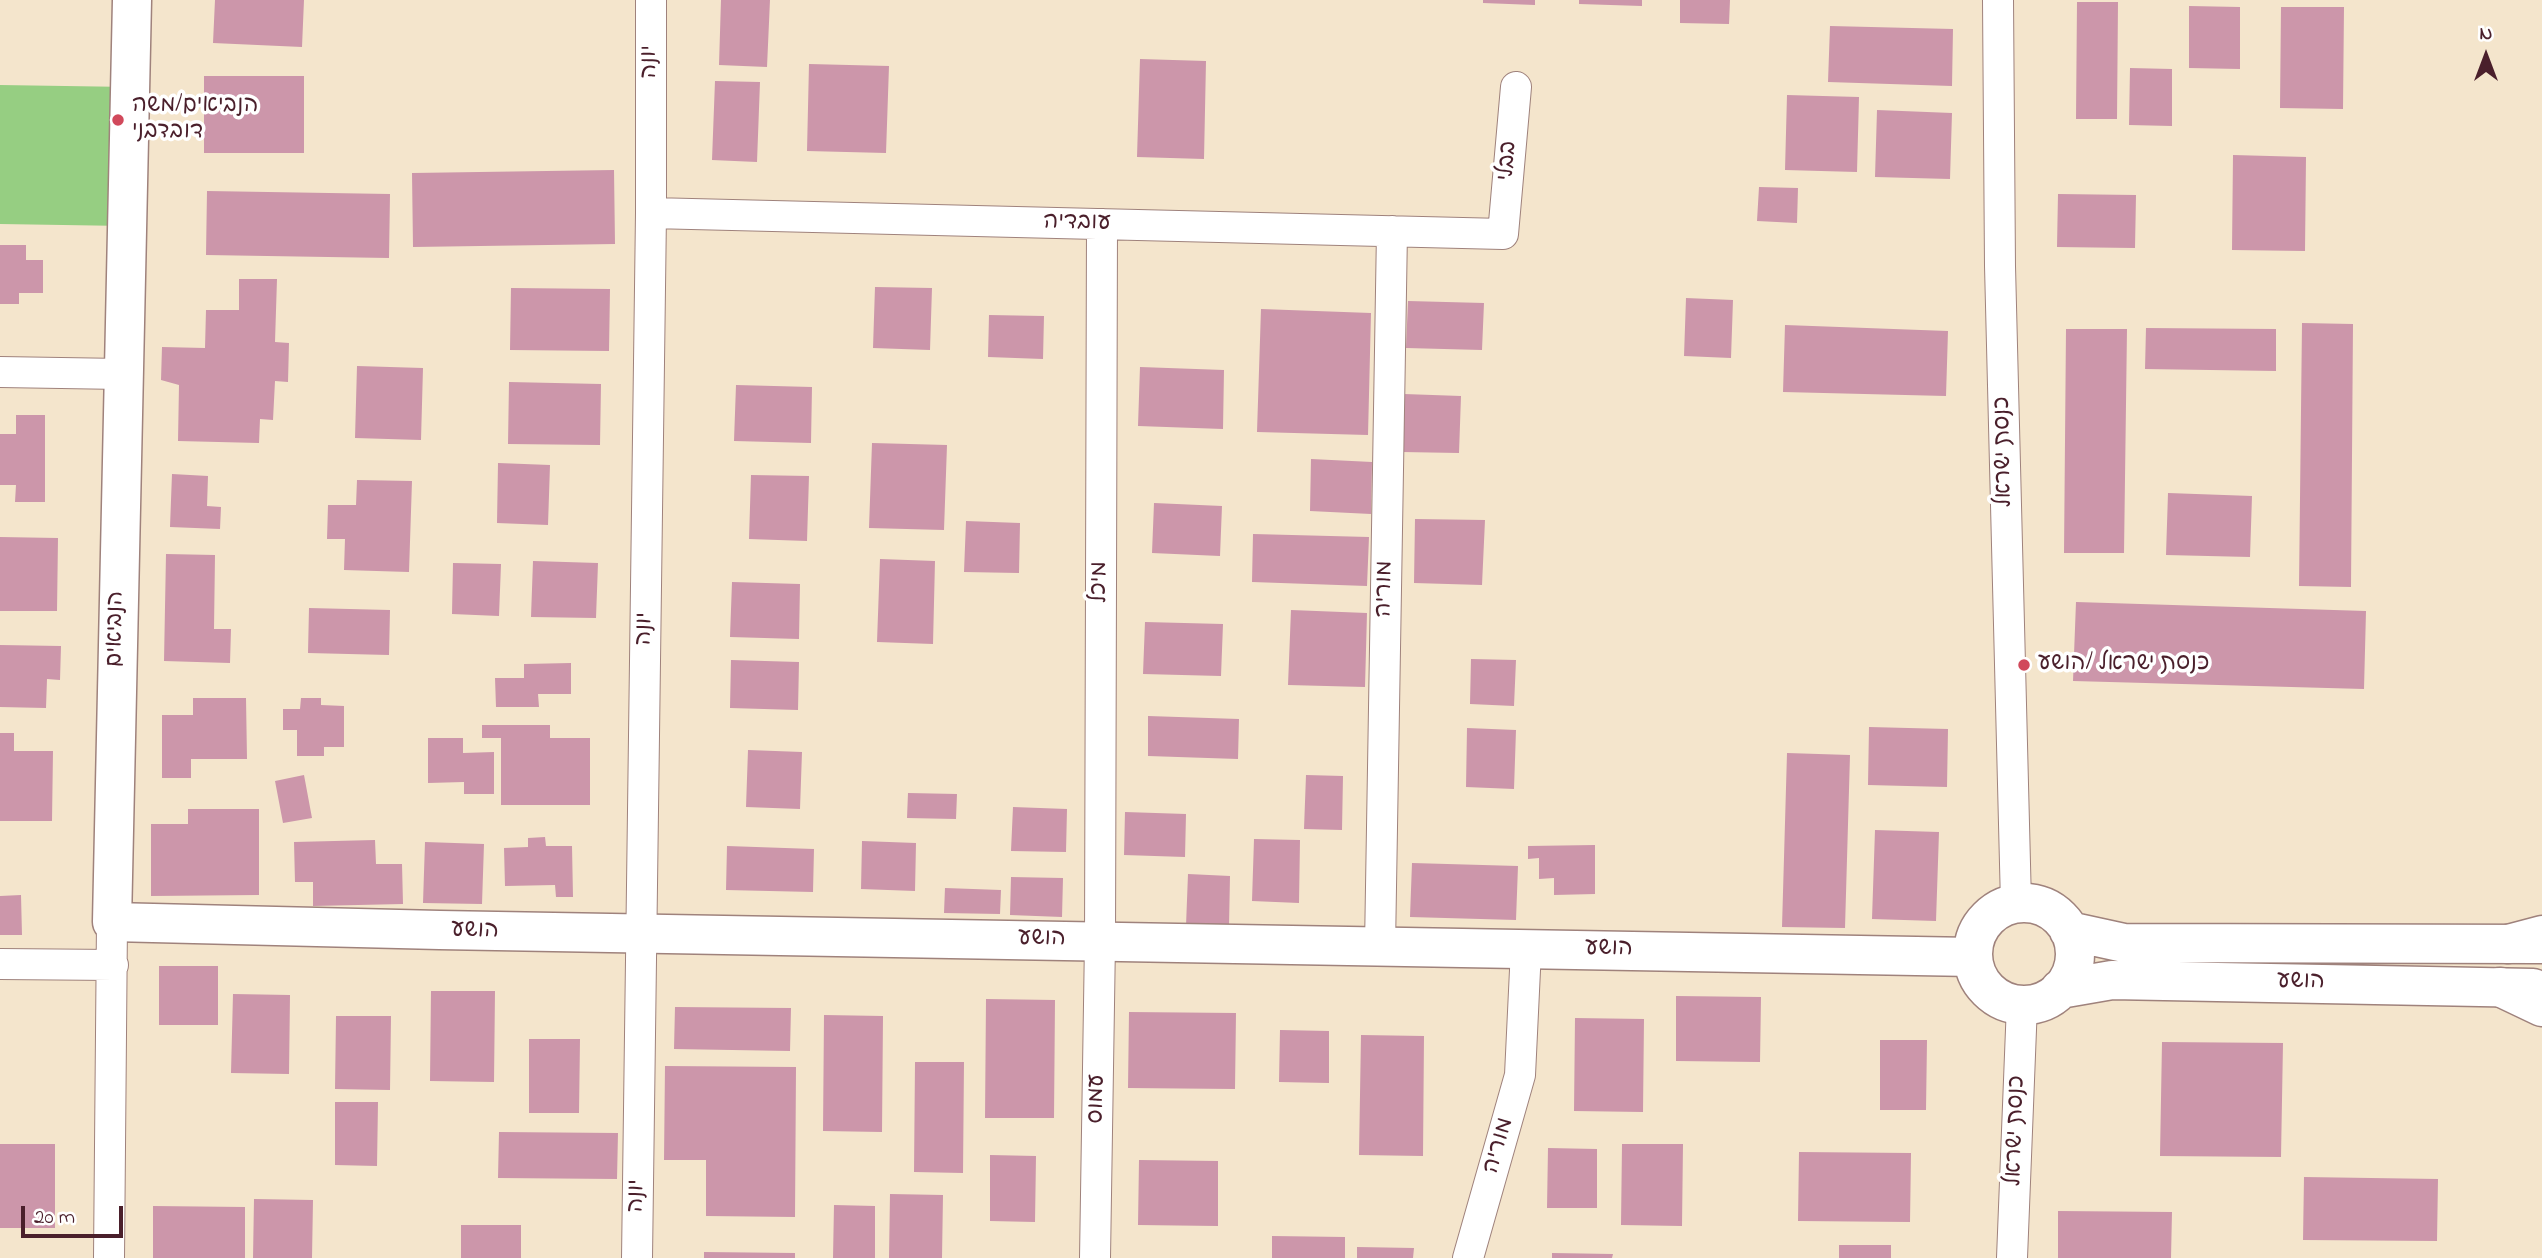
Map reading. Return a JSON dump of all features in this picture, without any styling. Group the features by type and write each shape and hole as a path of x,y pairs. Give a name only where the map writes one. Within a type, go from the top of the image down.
{"main road":[{"name":"הנביאים","path":"112,922 132,0"},
{"path":"2016,903 2032,903 2047,908 2069,931 2074,961 2069,976 2060,989 2036,1003 2007,1002 1989,990 1976,972 1973,942 1984,922 2001,908 2016,903"},
{"name":"הושע","path":"112,922 641,936 1100,941 1973,957"},
{"name":"הושע","path":"2069,931 2124,943 2531,941"},
{"name":"הושע","path":"2060,989 2112,980 2542,989"},
{"path":"2500,987 2542,1007"}],"street":[{"name":"יונה","path":"638,1258 651,213 651,0"},
{"name":"כנסת ישראל","path":"1998,0 2000,266 2016,903"},
{"name":"בבלי","path":"1503,234 1516,87"},
{"name":"עובדיה","path":"651,213 1503,234"},
{"name":"מיכל","path":"1100,941 1101,224"},
{"name":"מוריה","path":"1380,946 1392,232"},
{"path":"0,372 122,374"},
{"name":"הנביאים","path":"109,1258 112,922"},
{"name":"עמוס","path":"1095,1258 1100,941"},
{"name":"מוריה","path":"1468,1258 1520,1075 1526,949"},
{"path":"0,964 113,965"},
{"name":"כנסת ישראל","path":"2011,1258 2022,1004"}],"green space":[{"path":"0,85 130,87 126,226 0,224"}],"building":[{"path":"215,0 304,0 302,47 213,43"},
{"path":"721,0 770,0 767,67 719,65"},
{"path":"1483,0 1535,0 1535,5 1483,3"},
{"path":"1579,0 1642,0 1642,6 1579,4"},
{"path":"1680,0 1730,0 1729,24 1680,23"},
{"path":"2077,2 2118,2 2117,119 2076,119"},
{"path":"2189,6 2240,7 2240,69 2189,68"},
{"path":"2281,7 2344,7 2343,109 2280,108"},
{"path":"1830,26 1953,29 1952,86 1828,82"},
{"path":"1140,59 1206,61 1204,159 1137,157"},
{"path":"809,64 889,66 886,153 807,151"},
{"path":"2130,68 2172,69 2172,126 2129,125"},
{"path":"204,76 304,76 304,153 204,153"},
{"path":"715,81 760,82 757,162 712,160"},
{"path":"1787,95 1859,97 1857,172 1785,170"},
{"path":"1877,110 1952,113 1950,179 1875,177"},
{"path":"2233,155 2306,157 2305,251 2232,250"},
{"path":"614,170 615,244 413,247 412,173"},
{"path":"1759,187 1798,188 1797,223 1757,221"},
{"path":"207,191 390,194 389,258 206,255"},
{"path":"2058,194 2136,195 2135,248 2057,247"},
{"path":"0,245 26,245 26,260 43,260 43,293 19,293 19,304 0,304"},
{"path":"239,279 277,279 275,342 289,343 288,382 275,381 273,420 260,419 259,443 178,441 179,385 161,380 162,347 205,348 206,310 239,310"},
{"path":"875,287 932,288 930,350 873,348"},
{"path":"511,288 610,289 609,351 510,350"},
{"path":"1686,298 1733,300 1731,358 1684,356"},
{"path":"1408,301 1484,303 1482,350 1406,348"},
{"path":"1261,309 1371,313 1368,435 1257,432"},
{"path":"989,315 1044,316 1043,359 988,357"},
{"path":"2302,323 2353,324 2351,587 2299,586"},
{"path":"1785,325 1948,331 1946,396 1783,392"},
{"path":"2146,328 2276,329 2276,371 2145,369"},
{"path":"2066,329 2127,329 2124,553 2064,553"},
{"path":"357,366 423,368 421,440 355,438"},
{"path":"1140,367 1224,370 1223,429 1138,426"},
{"path":"509,382 601,384 600,445 508,444"},
{"path":"736,385 812,387 811,443 734,441"},
{"path":"1404,394 1461,396 1459,453 1402,452"},
{"path":"16,415 45,415 45,502 15,502 16,485 0,485 0,434 16,434"},
{"path":"872,443 947,445 944,530 869,528"},
{"path":"1311,459 1372,462 1371,514 1310,511"},
{"path":"498,463 550,465 548,525 497,523"},
{"path":"172,474 208,476 207,506 221,507 220,529 170,527"},
{"path":"751,475 809,476 807,541 749,539"},
{"path":"357,480 412,481 409,572 344,570 345,539 327,539 328,505 356,505"},
{"path":"2168,493 2252,496 2250,557 2166,555"},
{"path":"1154,503 1222,506 1220,556 1152,553"},
{"path":"1415,519 1485,520 1482,585 1414,583"},
{"path":"966,521 1020,523 1019,573 964,572"},
{"path":"1253,534 1369,537 1367,586 1252,582"},
{"path":"0,537 58,538 57,611 0,611"},
{"path":"166,554 215,555 214,629 231,629 230,663 164,661"},
{"path":"880,559 935,561 933,644 877,642"},
{"path":"533,561 598,563 596,618 531,617"},
{"path":"453,563 501,564 499,616 452,614"},
{"path":"732,582 800,584 799,639 730,637"},
{"path":"2076,602 2366,611 2364,689 2073,681"},
{"path":"309,608 390,610 389,655 308,653"},
{"path":"1291,610 1367,613 1365,687 1288,685"},
{"path":"1145,622 1223,624 1221,676 1143,674"},
{"path":"0,645 61,646 60,680 47,679 46,708 0,707"},
{"path":"1471,659 1516,660 1514,706 1470,704"},
{"path":"731,660 799,662 798,710 730,708"},
{"path":"571,663 571,694 538,694 539,707 496,707 495,678 524,678 524,664"},
{"path":"193,698 246,698 247,759 191,759 191,778 162,778 162,715 193,715"},
{"path":"301,698 321,698 321,705 344,706 344,747 324,747 324,756 297,756 297,730 283,730 283,709 300,709"},
{"path":"1148,716 1239,719 1238,759 1148,756"},
{"path":"482,725 550,725 550,738 590,738 590,805 501,805 501,738 482,738"},
{"path":"1869,727 1948,729 1947,787 1868,785"},
{"path":"1467,728 1516,730 1514,789 1466,787"},
{"path":"0,733 14,733 14,751 53,751 52,821 0,821"},
{"path":"428,738 463,738 463,753 494,752 494,794 464,794 464,782 428,783"},
{"path":"748,750 802,752 800,809 746,807"},
{"path":"1787,753 1850,755 1845,928 1782,927"},
{"path":"304,775 312,818 283,823 275,781"},
{"path":"1306,775 1343,776 1342,830 1304,829"},
{"path":"908,793 957,794 956,819 907,818"},
{"path":"1013,807 1067,809 1066,852 1011,851"},
{"path":"188,809 259,809 259,895 151,896 151,824 188,824"},
{"path":"1125,812 1186,814 1185,857 1124,855"},
{"path":"1875,830 1939,832 1936,921 1872,919"},
{"path":"545,837 546,846 572,846 573,897 556,897 555,885 505,886 504,848 528,847 528,838"},
{"path":"1254,839 1300,840 1299,903 1252,901"},
{"path":"375,840 376,864 402,864 403,904 313,906 313,882 295,882 294,842"},
{"path":"862,841 916,843 915,891 861,889"},
{"path":"425,842 484,844 482,904 423,903"},
{"path":"1595,845 1595,894 1554,895 1554,878 1539,879 1539,858 1528,859 1528,846"},
{"path":"727,846 814,849 813,892 726,890"},
{"path":"1412,863 1518,866 1516,920 1410,917"},
{"path":"1188,874 1230,876 1229,927 1186,926"},
{"path":"1011,877 1063,878 1062,917 1010,915"},
{"path":"945,888 1001,890 1000,914 944,913"},
{"path":"21,895 22,935 0,935 0,896"},
{"path":"159,966 218,966 218,1025 159,1025"},
{"path":"431,991 495,991 494,1082 430,1081"},
{"path":"233,994 290,995 289,1074 231,1073"},
{"path":"1676,996 1761,997 1760,1062 1676,1061"},
{"path":"986,999 1055,1000 1054,1118 985,1118"},
{"path":"675,1007 791,1008 790,1051 674,1049"},
{"path":"1129,1012 1236,1013 1235,1089 1128,1088"},
{"path":"824,1015 883,1016 882,1132 823,1131"},
{"path":"336,1016 391,1016 390,1090 335,1089"},
{"path":"1575,1018 1644,1019 1643,1112 1574,1111"},
{"path":"1280,1030 1329,1031 1329,1083 1279,1082"},
{"path":"1361,1035 1424,1036 1423,1156 1359,1155"},
{"path":"529,1039 580,1039 579,1113 529,1113"},
{"path":"1880,1040 1927,1040 1926,1110 1880,1110"},
{"path":"2162,1042 2283,1043 2281,1157 2160,1156"},
{"path":"915,1062 964,1062 963,1173 914,1172"},
{"path":"665,1066 796,1067 795,1217 706,1216 706,1160 664,1160"},
{"path":"335,1102 378,1102 377,1166 335,1165"},
{"path":"499,1132 618,1133 617,1179 498,1178"},
{"path":"0,1144 55,1144 55,1228 0,1228"},
{"path":"1622,1144 1683,1144 1682,1226 1621,1225"},
{"path":"1548,1148 1597,1149 1597,1208 1547,1208"},
{"path":"1799,1152 1911,1153 1910,1222 1798,1221"},
{"path":"990,1155 1036,1156 1035,1222 990,1221"},
{"path":"1139,1160 1218,1161 1218,1226 1138,1225"},
{"path":"2304,1177 2438,1179 2437,1241 2303,1240"},
{"path":"890,1194 943,1195 942,1258 889,1258"},
{"path":"254,1199 313,1200 312,1258 253,1258"},
{"path":"834,1205 875,1206 875,1258 833,1258"},
{"path":"153,1206 245,1207 245,1258 153,1258"},
{"path":"2058,1211 2172,1212 2171,1258 2058,1258"},
{"path":"461,1225 521,1225 521,1258 461,1258"},
{"path":"1272,1236 1345,1237 1345,1258 1272,1258"},
{"path":"1839,1245 1891,1245 1891,1258 1839,1258"},
{"path":"1357,1247 1414,1248 1413,1258 1357,1258"},
{"path":"704,1252 795,1253 795,1258 704,1258"},
{"path":"1552,1253 1613,1254 1612,1258 1552,1258"}],"place":[{"name":"הנביאים/משה דובדבני","path":"118,120"},
{"name":"כנסת ישראל /הושע","path":"2024,665"}]}
